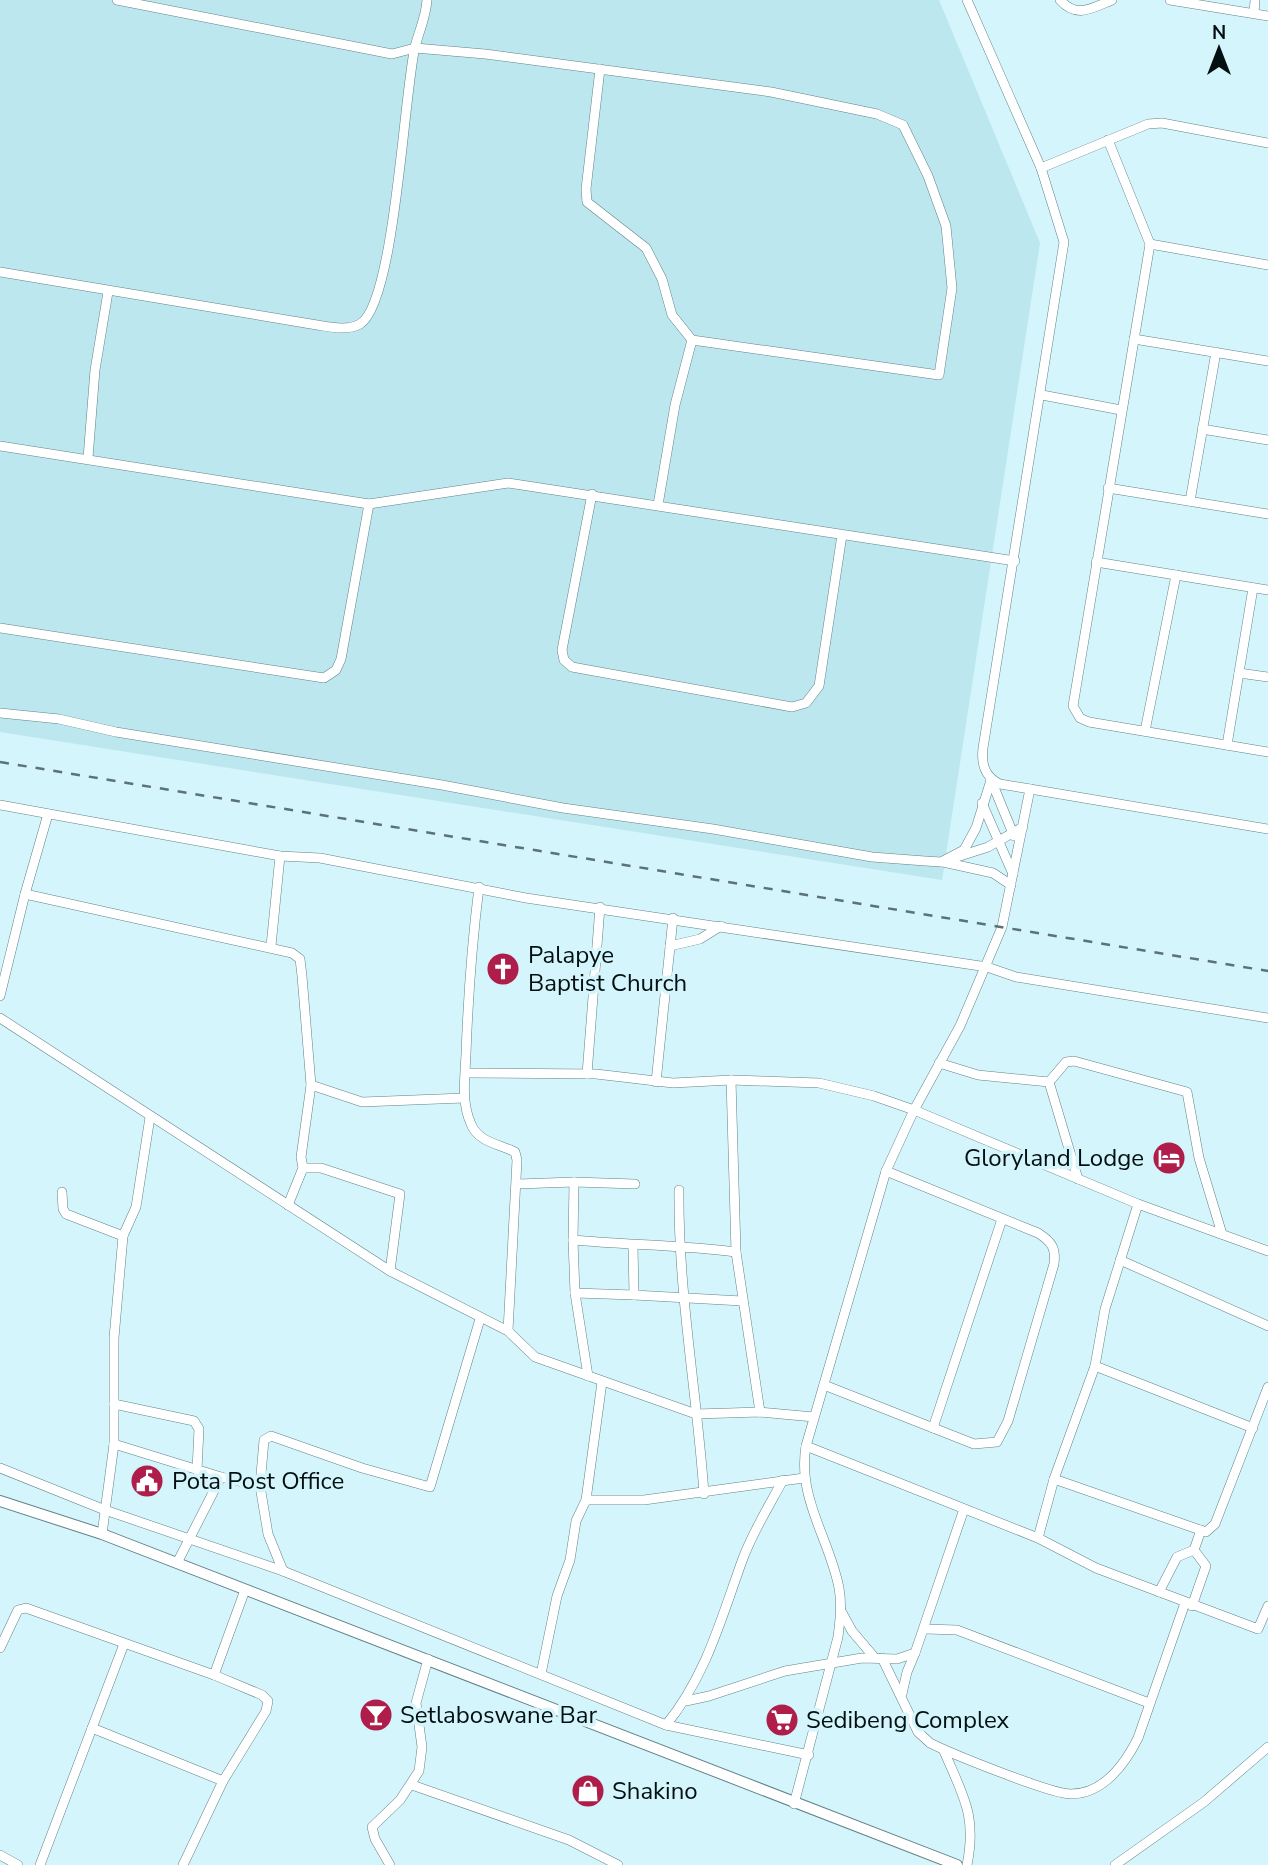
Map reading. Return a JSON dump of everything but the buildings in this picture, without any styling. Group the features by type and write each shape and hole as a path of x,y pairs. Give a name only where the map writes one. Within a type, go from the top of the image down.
{"street":[{"path":"117,0 392,54 415,48 600,69 822,102 877,114 903,125 928,176 946,226 952,288 939,375 692,340 672,315 662,279 646,248 587,202 586,189 600,69"},
{"path":"0,272 317,326 345,328 359,324 369,314 383,264 404,149 415,48 427,0"},
{"path":"968,0 1041,169 1064,242 1042,395 981,759 1018,848"},
{"path":"1060,0 1070,10 1083,12 1112,0"},
{"path":"1170,0 1192,1 1268,16"},
{"path":"1254,13 1255,0"},
{"path":"1041,169 1135,128 1162,123 1268,143"},
{"path":"1108,140 1150,244 1073,706 1080,718 1089,722 1268,752"},
{"path":"1150,244 1268,264"},
{"path":"88,458 95,370 108,292"},
{"path":"1134,339 1268,360"},
{"path":"659,505 675,405 692,340"},
{"path":"1190,501 1216,352"},
{"path":"1042,395 1121,410"},
{"path":"1202,429 1268,440"},
{"path":"0,446 369,504 498,482 592,494 1015,561"},
{"path":"1108,488 1268,514"},
{"path":"592,494 562,650 564,660 572,667 792,707 806,703 819,686 842,535"},
{"path":"0,628 324,678 336,670 341,659 369,504"},
{"path":"1096,562 1268,590"},
{"path":"1145,731 1176,575"},
{"path":"1227,745 1253,588"},
{"path":"1238,673 1268,677"},
{"path":"0,713 59,719 116,732 872,857 941,862 993,873 1011,885"},
{"path":"991,780 1268,829"},
{"path":"952,859 964,850 976,828 991,780"},
{"path":"794,1804 831,1665 841,1611 835,1572 804,1478 806,1447 886,1171 987,967 1002,927 1030,789"},
{"path":"982,803 1013,874"},
{"path":"0,805 279,856 320,858 526,898 987,967 1016,977 1268,1018"},
{"path":"0,996 48,814"},
{"path":"941,862 999,842 1023,827"},
{"path":"271,946 279,856"},
{"path":"479,887 469,986 464,1098 471,1125 483,1139 515,1152 518,1184 508,1331"},
{"path":"25,894 134,920 271,946 292,953 300,960 311,1085 301,1157 303,1168 288,1205"},
{"path":"587,1074 600,907"},
{"path":"656,1082 673,918"},
{"path":"670,946 700,939 720,926"},
{"path":"0,1018 390,1271 508,1331 535,1357 696,1414 761,1412 814,1417"},
{"path":"1049,1082 1066,1062 1074,1061 1187,1092 1199,1158 1222,1234"},
{"path":"939,1063 978,1075 1049,1082"},
{"path":"466,1073 587,1074 656,1082 731,1080 819,1083 874,1096 914,1110 1138,1204 1268,1251"},
{"path":"731,1080 736,1252 761,1412"},
{"path":"1049,1082 1078,1179"},
{"path":"311,1085 362,1102 464,1098"},
{"path":"102,1534 114,1444 114,1338 123,1236 136,1207 150,1117"},
{"path":"303,1168 321,1168 400,1194 390,1271"},
{"path":"824,1385 933,1428 985,1445 997,1442 1008,1421 1056,1252 1051,1242 1038,1234 886,1171"},
{"path":"574,1182 575,1293 588,1376"},
{"path":"518,1184 635,1184"},
{"path":"679,1190 682,1296 704,1494"},
{"path":"62,1192 66,1214 123,1236"},
{"path":"1038,1538 1054,1479 1095,1366 1105,1309 1138,1204"},
{"path":"933,1428 1002,1219"},
{"path":"573,1240 633,1245 679,1245 736,1252"},
{"path":"633,1245 634,1295"},
{"path":"1120,1261 1268,1326"},
{"path":"575,1293 682,1296 742,1301"},
{"path":"283,1571 268,1534 260,1486 264,1440 271,1436 401,1481 430,1487 480,1319"},
{"path":"1095,1366 1253,1428"},
{"path":"541,1674 557,1596 570,1560 576,1521 586,1500 602,1382"},
{"path":"1054,1479 1206,1532 1214,1524 1268,1387"},
{"path":"114,1404 194,1422 199,1429 197,1470"},
{"path":"114,1444 221,1477 260,1486"},
{"path":"806,1447 1038,1538 1096,1568 1258,1629 1268,1605"},
{"path":"0,1468 105,1510 283,1571 666,1725 808,1755"},
{"path":"177,1563 221,1477"},
{"path":"586,1500 644,1500 704,1494 804,1478"},
{"path":"666,1725 686,1700 709,1656 742,1560 783,1480"},
{"path":"0,1502 102,1534 957,1865"},
{"path":"902,1694 907,1672 926,1629 964,1509"},
{"path":"1159,1592 1177,1557 1194,1549 1200,1530"},
{"path":"841,1611 852,1631 878,1658 902,1694 918,1732 930,1743 944,1751 1070,1794 1115,1774 1128,1758 1206,1566 1194,1549"},
{"path":"214,1675 245,1590"},
{"path":"0,1648 12,1618 18,1610 26,1608 214,1675 262,1695 268,1701 267,1711 223,1781 183,1865"},
{"path":"926,1629 957,1630 1149,1703"},
{"path":"40,1865 124,1644"},
{"path":"686,1700 709,1696 785,1671 915,1653"},
{"path":"390,1865 374,1839 372,1827 412,1785 422,1757 416,1703 428,1659"},
{"path":"92,1728 223,1781"},
{"path":"1115,1865 1204,1802 1268,1747"},
{"path":"944,1751 969,1810 973,1835 968,1865"},
{"path":"412,1785 569,1840 618,1865"},
{"path":"0,1855 18,1865"}],"shaded area":[{"path":"0,0 939,0 1040,243 942,880 0,732"}],"railway":[{"path":"0,762 1268,971"}],"place":[{"name":"Palapye Baptist Church","path":"503,969"},
{"name":"Gloryland Lodge","path":"1169,1158"},
{"name":"Pota Post Office","path":"147,1481"},
{"name":"Setlaboswane Bar","path":"376,1715"},
{"name":"Sedibeng Complex","path":"782,1720"},
{"name":"Shakino","path":"588,1791"}]}
